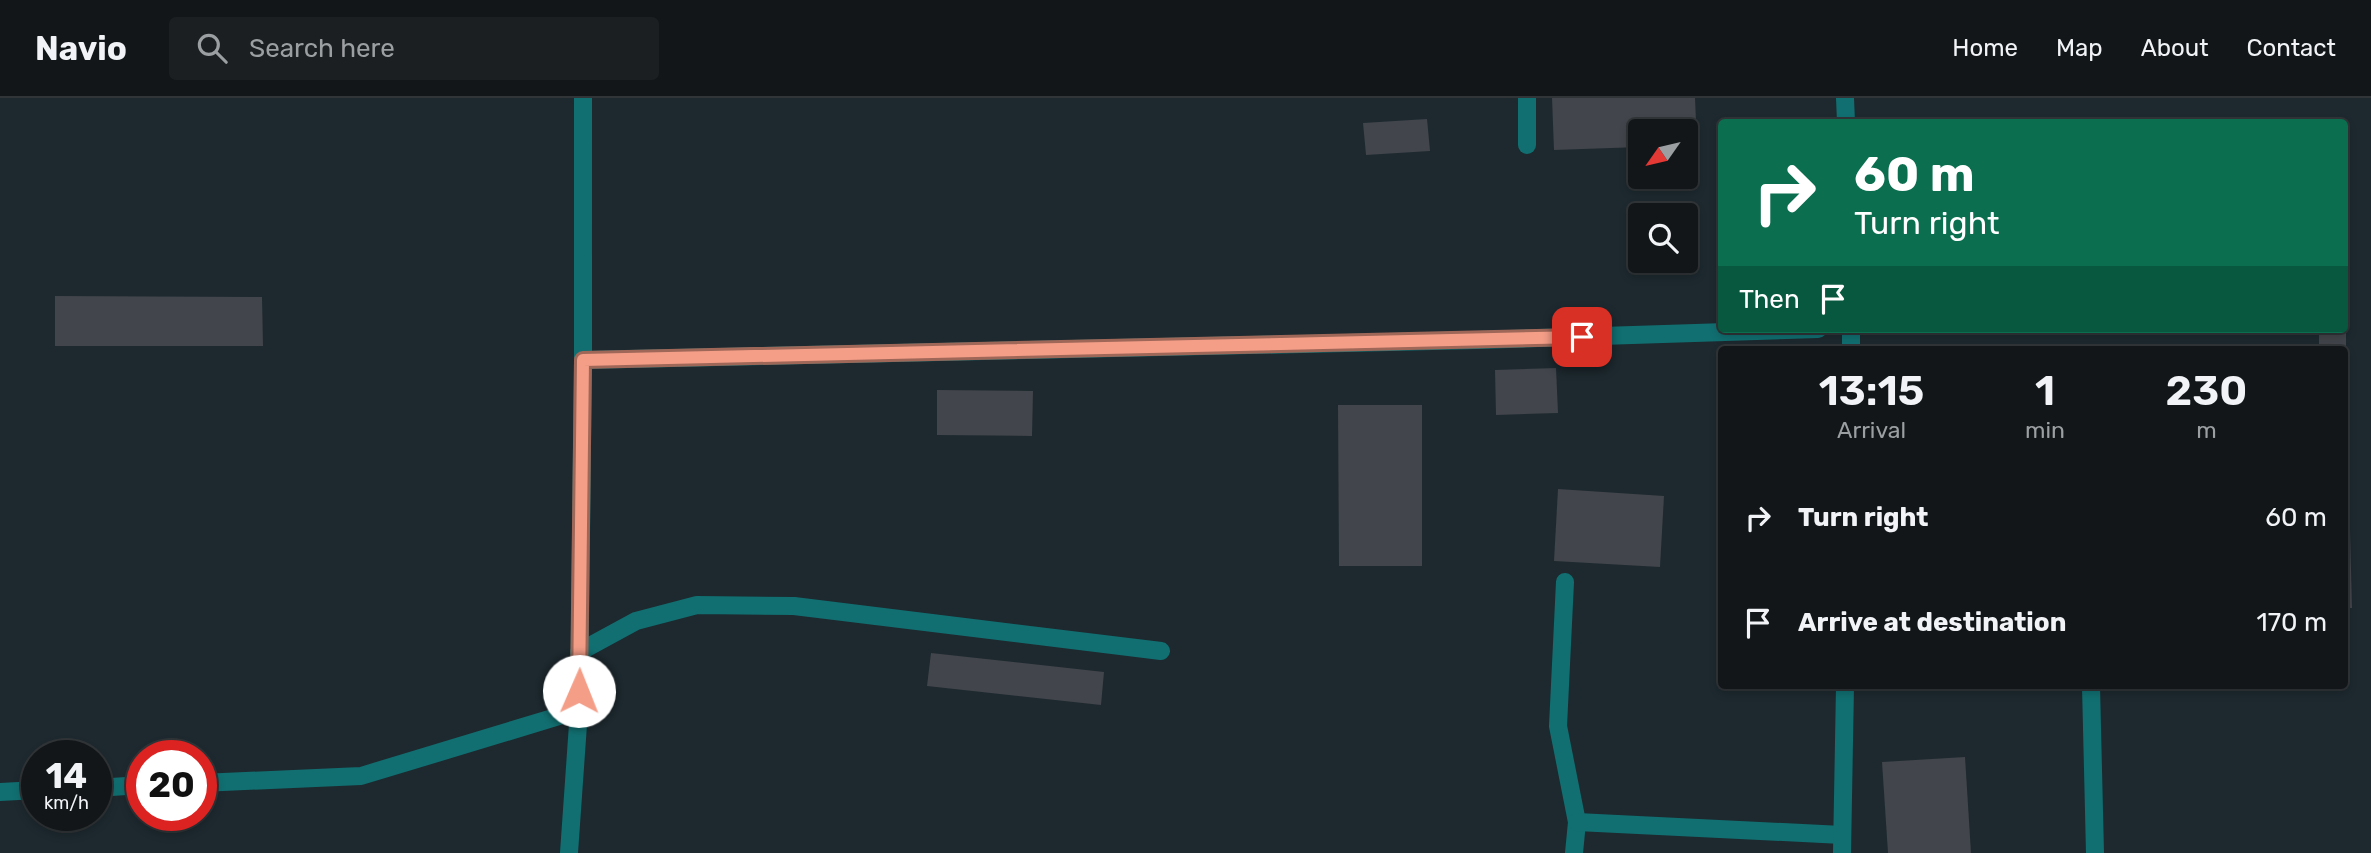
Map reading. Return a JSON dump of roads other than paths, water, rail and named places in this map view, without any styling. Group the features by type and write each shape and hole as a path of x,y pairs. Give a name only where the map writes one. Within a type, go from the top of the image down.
{"lane":[{"path":"569,853 579,710 583,98"},
{"path":"1527,98 1527,145"},
{"path":"1845,98 1846,119"},
{"path":"583,360 1718,332"},
{"path":"1565,582 1558,726 1577,822 1574,853"},
{"path":"579,652 636,621 697,605 794,606 1161,651"},
{"path":"1577,822 1842,844 1844,689"},
{"path":"2091,689 2095,853"},
{"path":"217,782 361,776 579,710"},
{"path":"0,792 21,791"}]}
